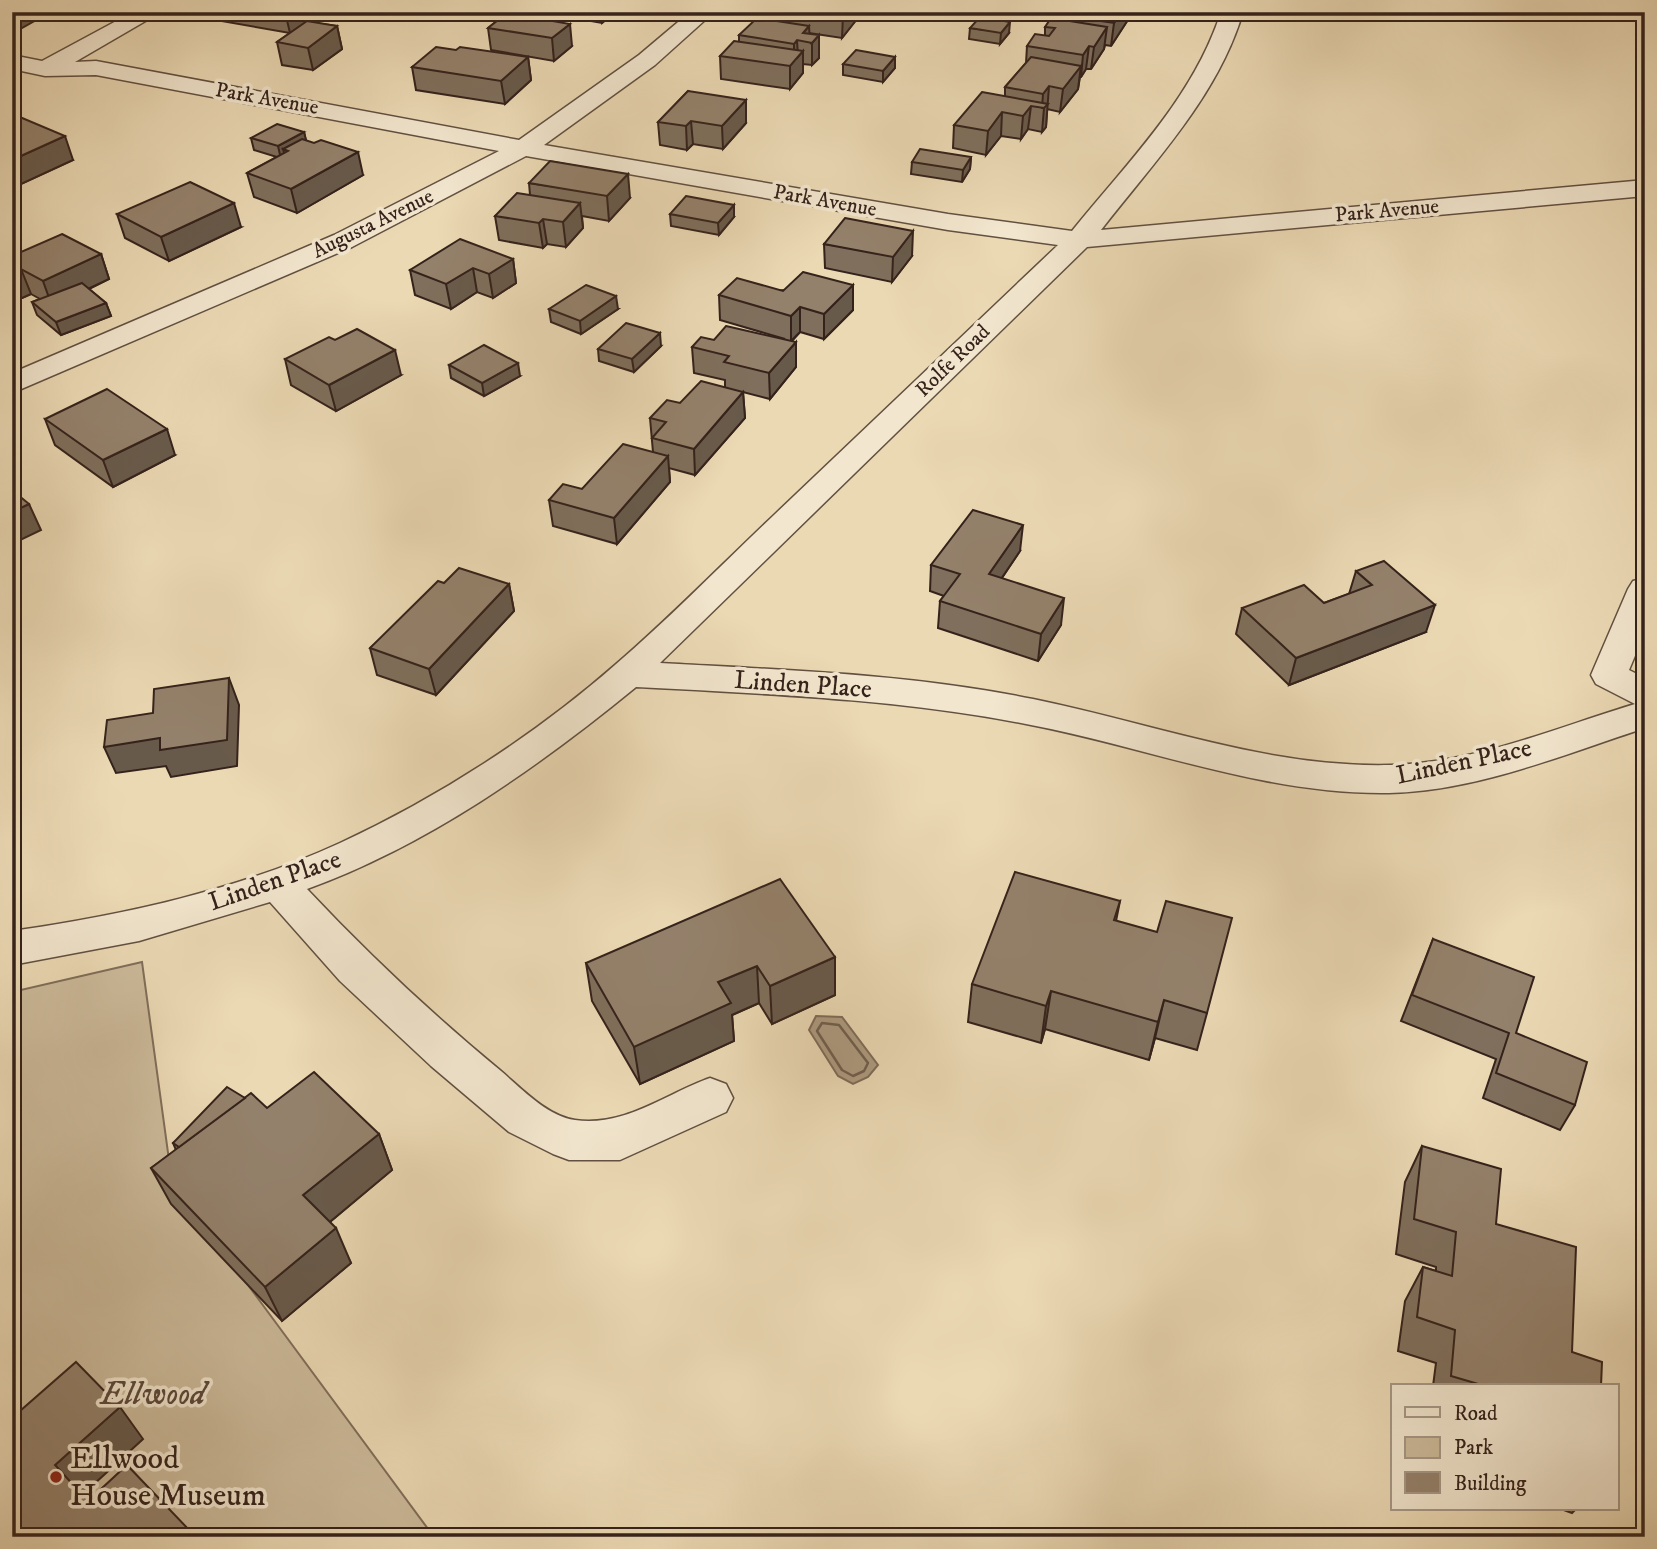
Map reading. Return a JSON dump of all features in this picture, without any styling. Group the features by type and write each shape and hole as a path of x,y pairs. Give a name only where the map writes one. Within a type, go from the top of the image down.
{"street":[{"path":"12,80 45,69 150,12"},
{"name":"Augusta Avenue","path":"12,384 343,241 526,147 647,60 703,12"},
{"name":"Rolfe Road","path":"628,674 1079,240 1189,102 1224,38 1232,12"},
{"name":"Park Avenue","path":"12,62 45,69 96,68 921,218 1079,240 1645,188"},
{"path":"1645,589 1609,675 1645,694"},
{"name":"Linden Place","path":"12,948 59,942 170,917 277,883 346,857 455,800 560,730 628,674 844,687 975,702 1241,762 1350,778 1429,776 1504,758 1645,714"},
{"path":"277,883 355,969 447,1052 525,1118 558,1135 569,1140 620,1140 710,1098"}],"green space":[{"name":"Ellwood","path":"142,962 172,1182 434,1537 12,1537 12,992"}],"water":[{"path":"816,1016 842,1017 878,1065 868,1077 853,1084 838,1076 809,1030"}],"building":[{"path":"820,12 845,12 843,15"},
{"path":"1068,12 1121,12 1114,23 1066,16"},
{"path":"507,13 570,24 552,38 488,28"},
{"path":"980,17 1010,22 1001,33 970,28"},
{"path":"757,18 809,26 803,33 819,35 812,43 797,40 794,44 739,35"},
{"path":"1051,18 1107,27 1094,47 1089,46 1083,55 1027,46 1035,34 1049,36 1055,28 1045,27"},
{"path":"307,21 337,26 308,48 277,42"},
{"path":"734,41 803,51 790,66 720,56"},
{"path":"436,47 456,50 460,47 528,57 501,81 412,67"},
{"path":"856,50 895,57 883,71 843,64"},
{"path":"1031,57 1081,66 1063,89 1049,86 1043,94 1005,87"},
{"path":"688,91 746,100 722,126 691,121 686,126 658,122"},
{"path":"982,92 1048,104 1044,108 1031,106 1023,116 1002,112 988,131 954,125"},
{"path":"12,116 65,136 12,160"},
{"path":"277,124 304,132 278,146 251,138"},
{"path":"302,139 314,143 321,140 358,152 291,189 247,173 288,151 283,149"},
{"path":"920,149 971,157 963,170 912,162"},
{"path":"550,161 628,174 607,196 529,183"},
{"path":"190,182 234,203 161,237 117,214"},
{"path":"517,193 580,203 563,222 543,219 539,223 495,216"},
{"path":"686,196 734,205 718,223 670,214"},
{"path":"845,218 913,231 893,257 824,244"},
{"path":"62,234 101,254 43,281 21,269 12,273 12,256"},
{"path":"460,239 513,259 489,274 473,268 446,284 410,270"},
{"path":"803,272 853,285 824,314 800,307 791,316 719,295 737,278 783,291"},
{"path":"82,283 106,303 56,322 32,302"},
{"path":"586,285 616,296 580,321 549,309"},
{"path":"626,323 660,333 632,359 598,349"},
{"path":"726,326 796,342 769,373 724,362 729,356 692,347 701,337 714,340"},
{"path":"357,329 395,350 329,385 285,359 329,337 335,340"},
{"path":"484,345 518,363 482,383 449,365"},
{"path":"701,381 743,392 694,449 652,438 666,422 650,418 667,400 680,403"},
{"path":"107,389 167,429 103,460 45,419"},
{"path":"623,444 668,456 614,518 549,500 563,484 582,489"},
{"path":"12,490 29,504 12,512"},
{"path":"973,510 1023,525 989,574 1064,598 1041,634 940,601 960,574 931,565"},
{"path":"1384,561 1435,605 1296,658 1242,608 1304,585 1324,603 1372,585 1356,571"},
{"path":"459,568 509,584 429,669 370,648 438,581 444,583"},
{"path":"229,678 227,740 160,750 160,738 104,747 107,720 153,713 154,689"},
{"path":"1015,872 1120,901 1114,920 1157,932 1166,901 1232,918 1207,1013 1164,1000 1158,1022 1051,991 1046,1006 972,984"},
{"path":"780,879 835,957 770,986 757,966 718,982 731,1003 634,1047 586,963"},
{"path":"1433,939 1534,977 1516,1033 1587,1062 1575,1105 1496,1073 1509,1033 1412,995"},
{"path":"314,1072 379,1134 303,1195 336,1228 265,1287 151,1168 251,1093 267,1108"},
{"path":"227,1087 245,1098 179,1147 173,1143"},
{"path":"1422,1146 1501,1169 1496,1224 1576,1247 1572,1352 1602,1362 1601,1384 1478,1384 1451,1376 1455,1330 1417,1317 1423,1267 1452,1276 1456,1232 1414,1219"},
{"path":"76,1362 120,1407 55,1465 88,1501 127,1465 192,1533 188,1537 12,1537 12,1418"}],"place":[{"name":"Ellwood House Museum","path":"56,1477"}]}
